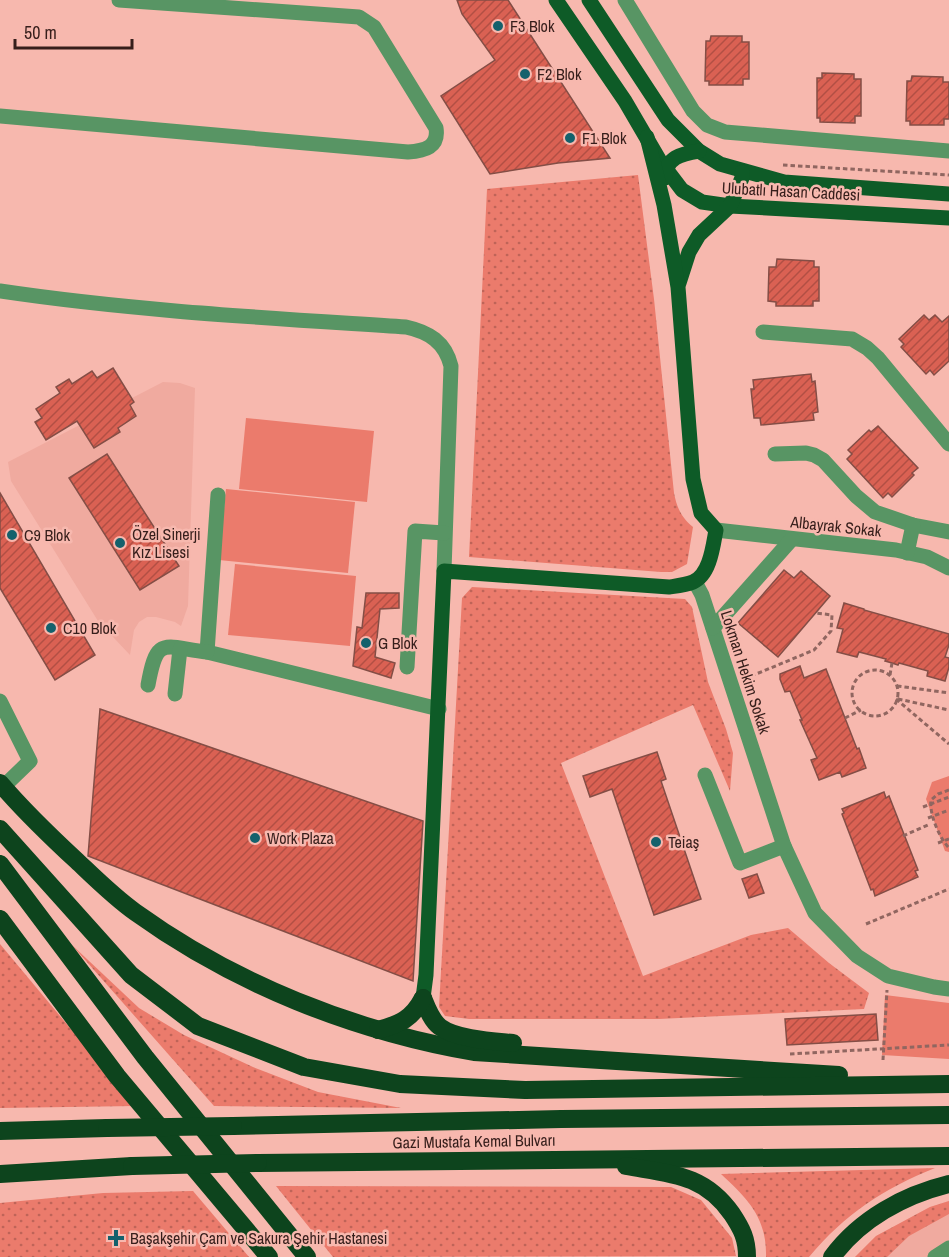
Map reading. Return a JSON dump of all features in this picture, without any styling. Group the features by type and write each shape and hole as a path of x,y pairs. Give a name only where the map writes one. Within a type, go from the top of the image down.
{"highway":[{"path":"1,785 26,813 109,891 136,913 215,963 293,1000 378,1030 423,1043 474,1052 624,1060 949,1084"},
{"path":"0,829 131,975 198,1026 304,1067 400,1084 525,1090 949,1084"},
{"path":"0,864 144,1057 307,1257"},
{"path":"0,919 117,1076 269,1257"},
{"path":"378,1030 404,1021 416,1012 423,998"},
{"path":"423,998 431,1017 439,1027 452,1032 511,1043 597,1052 624,1060"},
{"name":"Gazi Mustafa Kemal Bulvarı","path":"0,1131 549,1119 949,1115"},
{"name":"Gazi Mustafa Kemal Bulvarı","path":"0,1174 132,1166 258,1163 949,1156"},
{"path":"580,1159 679,1176 702,1184 725,1204 736,1221 747,1243 747,1257"},
{"path":"832,1257 862,1225 899,1201 949,1184"}],"main road":[{"name":"Ulubatlı Hasan Caddesi","path":"556,0 666,169 682,190 702,202 730,206 949,218"},
{"name":"Ulubatlı Hasan Caddesi","path":"589,0 668,120 699,151 720,164 784,182 949,194"},
{"path":"423,998 426,975 444,571 669,587 695,582 704,573 711,554 716,530 701,513 693,479 678,287 664,205 647,137"},
{"path":"664,205 666,169 672,159 683,153 699,151"},
{"path":"678,287 689,252 699,235 730,206 742,178 742,172"}],"street":[{"path":"0,116 408,152 430,148 435,143 438,136 436,128 374,27 359,17 119,0"},
{"path":"625,0 693,111 708,125 725,132 949,151"},
{"path":"0,291 68,301 406,327 430,335 441,344 452,366 444,571"},
{"path":"763,332 852,339 867,348 949,444"},
{"path":"775,454 814,455 823,460 856,496 875,512 913,525 949,532"},
{"path":"207,651 218,495"},
{"path":"907,553 913,525"},
{"name":"Albayrak Sokak","path":"716,530 907,553 927,557 949,568"},
{"path":"407,667 415,531 444,533"},
{"path":"713,628 792,539"},
{"name":"Lokman Hekim Sokak","path":"695,582 702,595 784,846 815,913 857,956 888,976 949,989"},
{"path":"148,685 153,659 157,651 165,647 207,651 439,710"},
{"path":"175,694 180,649"},
{"path":"0,701 30,761 1,785"},
{"path":"705,775 740,863 784,846"},
{"path":"935,1257 949,1248"}],"path":[{"path":"731,684 814,650 831,631 832,615 816,613"},
{"path":"890,675 892,663"},
{"path":"874,670 890,675 897,686 896,699 891,708 878,715 861,711 852,695 855,680 860,675 874,670"},
{"path":"897,686 949,693"},
{"path":"896,699 949,710"},
{"path":"896,699 949,744"},
{"path":"845,718 861,711"},
{"path":"949,790 938,794 930,804 943,841 949,848"},
{"path":"923,807 949,797"},
{"path":"928,818 949,810"},
{"path":"903,836 930,824"},
{"path":"938,843 949,839"},
{"path":"867,924 949,889"},
{"path":"884,1060 888,976"},
{"path":"782,1054 949,1045"}],"shaded area":[{"path":"638,175 654,299 674,493 680,512 693,527 687,564 672,572 661,572 469,557 487,189"},
{"name":"Özel Sinerji Kız Lisesi","path":"163,382 180,383 195,388 188,606 181,626 156,617 147,617 139,622 134,630 130,655 98,621 11,481 8,462"},
{"path":"246,418 374,431 367,502 239,489"},
{"path":"226,489 355,502 348,573 219,560"},
{"path":"235,564 356,576 350,646 228,635"},
{"path":"472,587 685,599 692,607 708,682 733,753 730,791 693,705 561,763 643,976 751,935 788,928 869,993 864,1009 659,1019 469,1019 445,1016 439,1007 462,598"},
{"path":"949,776 949,852 945,851 926,799 932,782"},
{"path":"0,944 135,1106 0,1108"},
{"path":"71,944 139,1008 184,1035 253,1067 318,1092 401,1108 214,1106"},
{"path":"885,995 949,1003 949,1059 882,1055"},
{"path":"935,1168 898,1185 866,1204 837,1228 809,1257 766,1257 763,1231 754,1210 740,1192 721,1174"},
{"path":"276,1186 671,1187 701,1200 732,1238 736,1256 333,1257"},
{"name":"Başakşehir Çam ve Sakura Şehir Hastanesi","path":"193,1191 249,1257 0,1257 0,1203 103,1193"},
{"path":"949,1201 949,1257 855,1257 876,1236 930,1207"},
{"path":"949,1201 949,1214 909,1236 887,1257 855,1257 876,1236 930,1207"}],"building":[{"path":"457,0 508,0 610,158 558,163 490,174 441,96 495,60 462,14"},
{"path":"711,36 742,36 742,42 749,42 749,79 743,79 743,85 709,85 709,81 705,81 706,41 710,41"},
{"path":"822,73 854,74 854,79 861,79 861,116 855,116 855,123 820,122 820,118 817,118 817,78 822,78"},
{"path":"912,76 943,77 943,82 949,82 949,119 944,119 944,125 910,125 910,121 906,121 907,81 911,81"},
{"path":"777,259 814,261 814,267 819,267 819,301 813,301 813,306 776,306 776,302 768,301 769,267 776,267"},
{"path":"924,315 929,320 935,315 942,322 949,316 949,361 934,375 930,370 926,374 901,347 904,344 899,339"},
{"path":"113,368 134,402 130,405 136,416 118,428 120,432 94,448 77,421 46,440 35,422 42,418 36,409 60,393 56,387 69,379 72,384 92,371 97,378"},
{"path":"811,374 812,382 815,381 818,412 813,413 814,420 761,425 760,418 754,418 751,389 754,389 753,380"},
{"path":"878,426 918,468 892,497 888,493 883,498 847,459 852,454 848,450 869,430 871,432"},
{"path":"107,454 179,566 140,590 69,478"},
{"name":"C10 Blok","path":"0,493 95,655 55,680 0,588"},
{"path":"784,570 794,578 801,571 830,596 778,657 738,623"},
{"name":"G Blok","path":"366,593 399,593 399,608 380,609 375,657 395,663 391,678 353,666 357,627 362,628"},
{"path":"844,603 949,634 949,645 945,657 949,658 949,667 945,681 927,676 928,671 899,663 898,665 885,661 886,659 859,652 857,657 837,652 843,629 837,628"},
{"path":"800,666 804,678 826,669 866,768 842,777 840,772 819,780 811,760 817,758 790,691 785,692 780,679 780,674"},
{"name":"Work Plaza","path":"100,709 423,821 413,981 88,856"},
{"name":"Teiaş","path":"657,752 666,779 661,781 701,899 654,915 612,789 590,797 583,776"},
{"path":"884,792 886,798 889,796 918,870 915,871 918,877 875,896 842,809"},
{"path":"757,874 764,893 749,898 742,879"},
{"path":"876,1014 878,1040 787,1045 785,1019"}],"place":[{"name":"F3 Blok","path":"498,26"},
{"name":"F2 Blok","path":"525,74"},
{"name":"F1 Blok","path":"570,138"},
{"name":"C9 Blok","path":"12,535"},
{"name":"Özel Sinerji Kız Lisesi","path":"120,543"},
{"name":"C10 Blok","path":"51,628"},
{"name":"G Blok","path":"366,643"},
{"name":"Work Plaza","path":"255,838"},
{"name":"Teiaş","path":"656,842"},
{"name":"Başakşehir Çam ve Sakura Şehir Hastanesi","path":"116,1238"}]}
